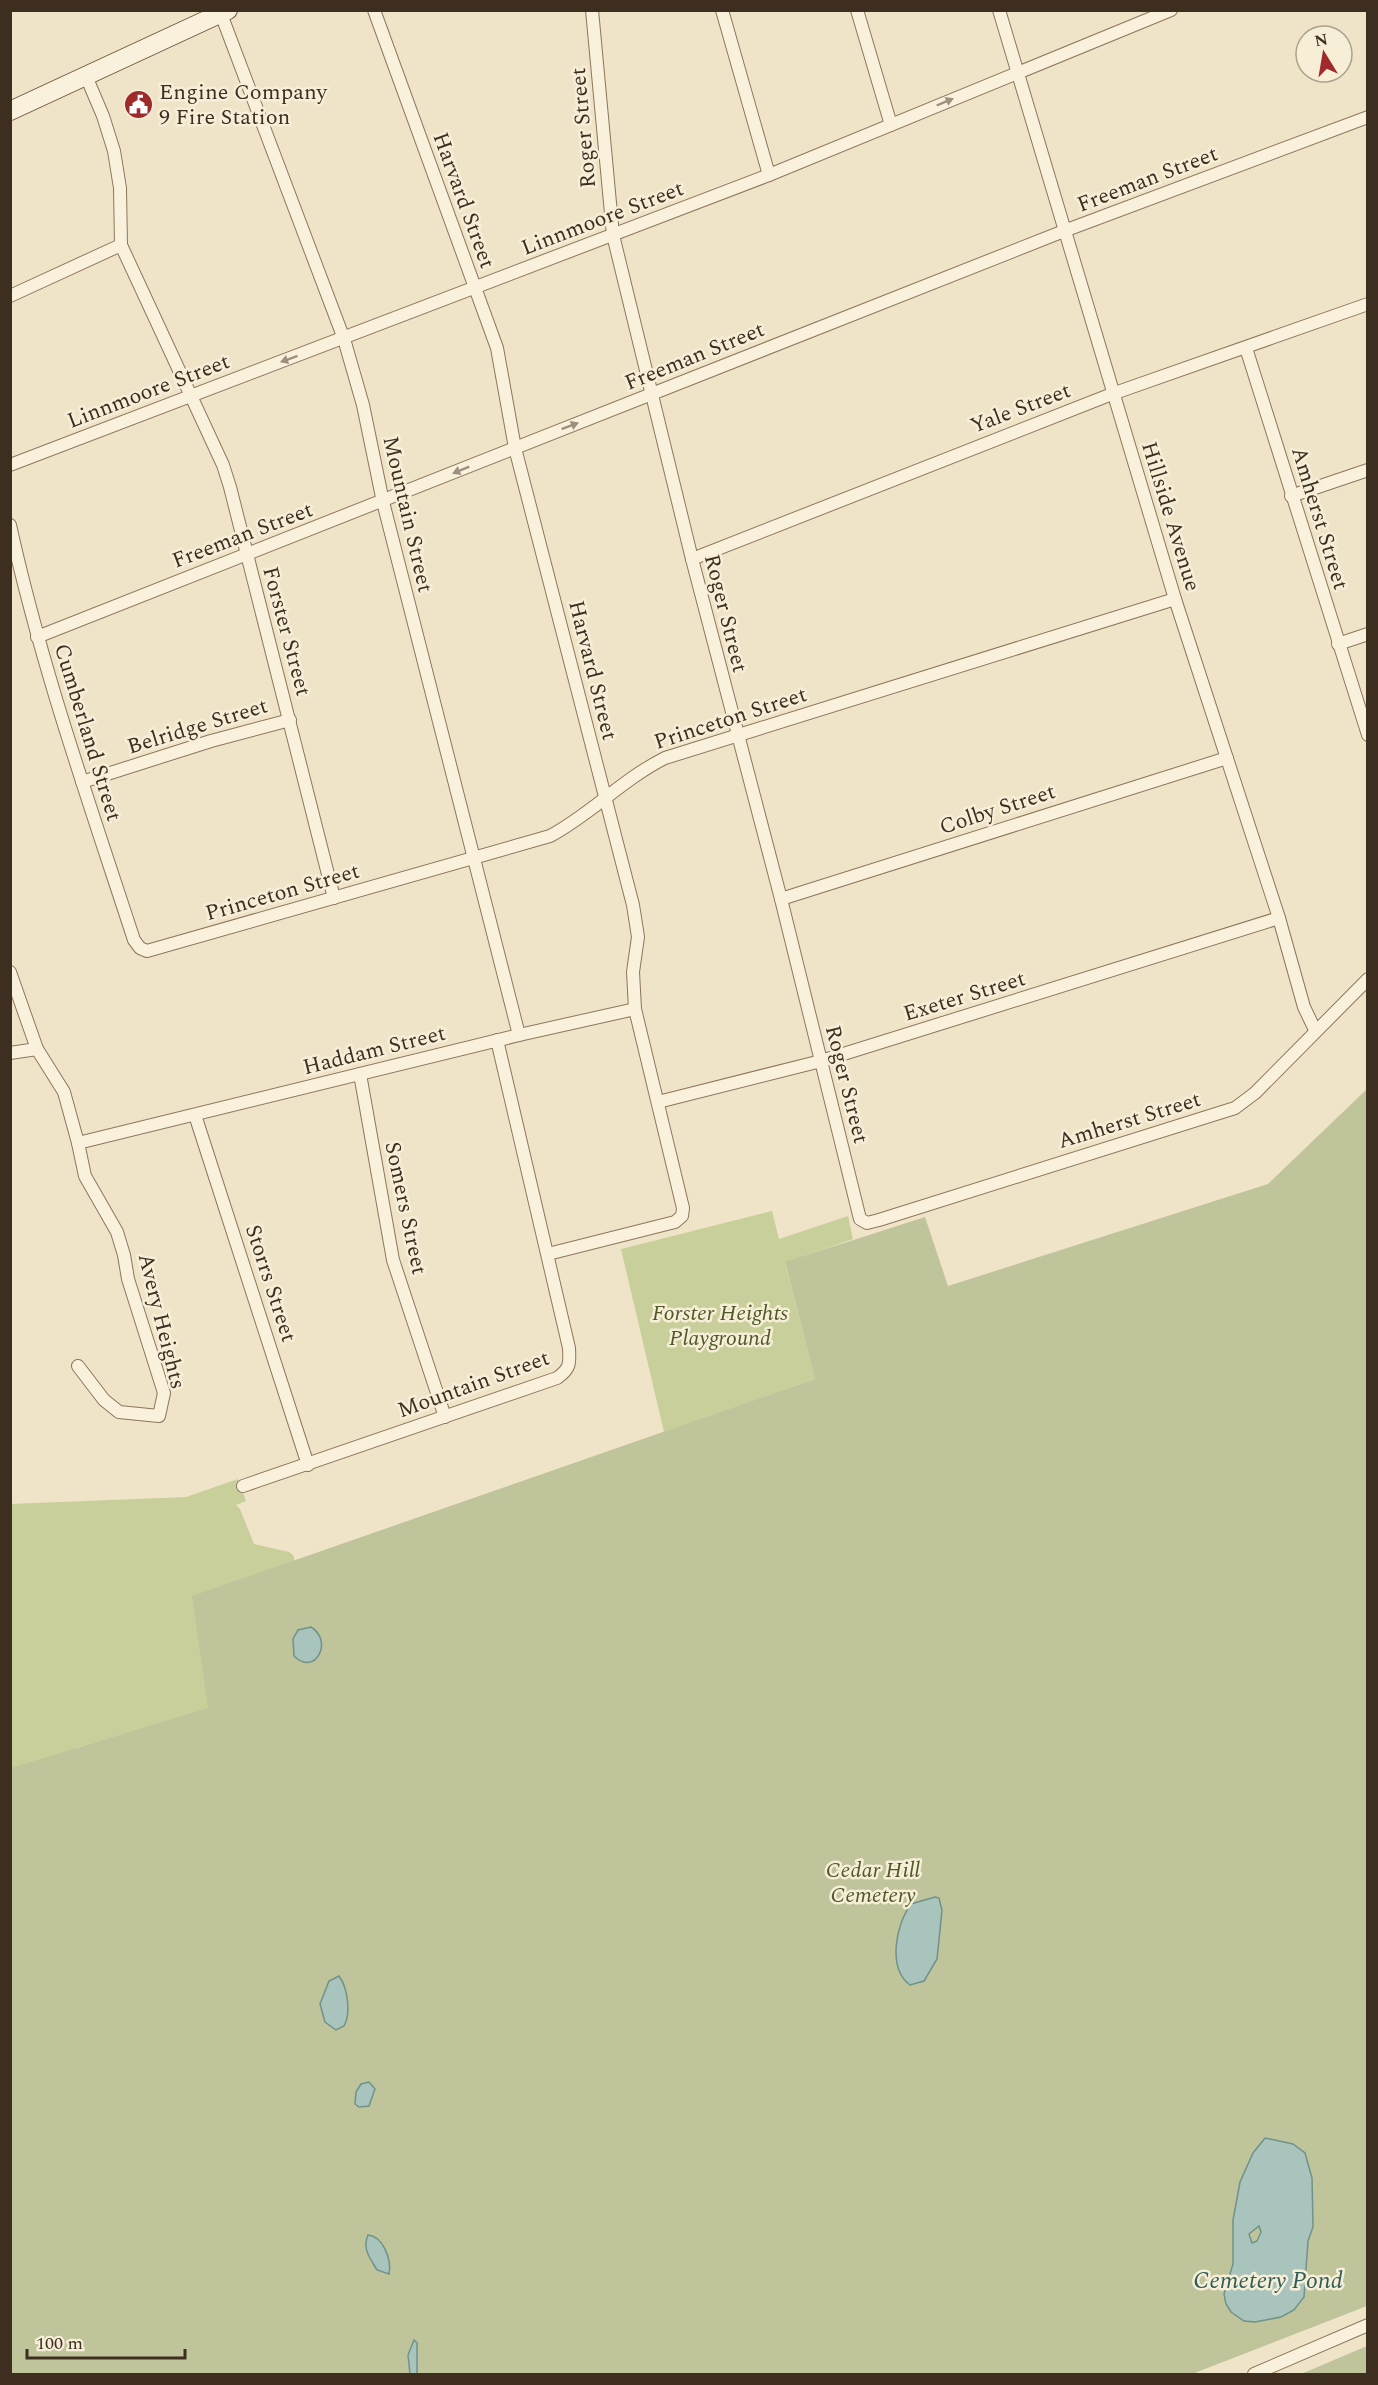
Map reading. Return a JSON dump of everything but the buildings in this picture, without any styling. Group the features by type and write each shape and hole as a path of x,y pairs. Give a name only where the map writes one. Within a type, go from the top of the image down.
{"main road":[{"path":"10,111 224,12"}],"street":[{"name":"Harvard Street","path":"374,10 497,348 515,448 633,905 638,937 633,972 635,1009 683,1208 680,1220 548,1254"},
{"name":"Roger Street","path":"592,10 613,235 692,559 781,899 860,1219"},
{"path":"722,10 769,175"},
{"path":"857,10 891,125"},
{"name":"Hillside Avenue","path":"999,10 1112,394 1175,598 1279,918 1304,1007 1315,1030"},
{"name":"Linnmoore Street","path":"10,465 769,175 1171,10"},
{"name":"Mountain Street","path":"224,12 344,339 363,405 382,502 519,1035"},
{"name":"Forster Street","path":"86,76 114,152 120,188 121,245 223,465 334,898"},
{"name":"Freeman Street","path":"37,637 1064,231 1368,117"},
{"path":"10,296 121,245"},
{"name":"Yale Street","path":"692,559 1112,394 1368,304"},
{"name":"Amherst Street","path":"1245,348 1368,735"},
{"path":"1291,496 1368,470"},
{"name":"Cumberland Street","path":"10,525 37,637 134,940 140,948"},
{"name":"Princeton Street","path":"140,948 147,951 550,836 570,825 646,767 665,758 1175,598"},
{"path":"1338,644 1368,634"},
{"name":"Belridge Street","path":"82,782 211,741 290,720"},
{"name":"Colby Street","path":"781,899 1227,758"},
{"name":"Exeter Street","path":"658,1102 821,1061 1279,918"},
{"name":"Avery Heights","path":"10,972 37,1049 64,1092 85,1176 117,1232 128,1279 164,1393 159,1416 119,1412 104,1400 78,1366"},
{"name":"Amherst Street","path":"860,1219 867,1222 879,1220 1235,1108 1255,1094 1315,1030 1368,979"},
{"name":"Haddam Street","path":"78,1143 497,1040 635,1009"},
{"name":"Mountain Street","path":"243,1486 557,1378 567,1371 570,1364 569,1348 497,1040"},
{"path":"10,1053 37,1049"},
{"name":"Somers Street","path":"360,1074 393,1260 445,1417"},
{"name":"Storrs Street","path":"195,1115 308,1465"},
{"path":"1254,2374 1368,2325"}],"green space":[{"name":"Cedar Hill Cemetery","path":"1367,1089 1367,2306 1192,2374 11,2374 11,1768 208,1708 192,1596 815,1379 785,1262 925,1217 948,1286 1268,1184"},
{"name":"Forster Heights Playground","path":"772,1211 779,1239 848,1216 853,1239 785,1263 815,1379 664,1432 621,1249"},
{"path":"238,1479 246,1501 236,1505 240,1509 254,1544 289,1552 293,1555 296,1565 210,1709 76,1748 74,1752 11,2374 10,1504 186,1497"},
{"path":"1367,2346 1367,2374 1301,2374"}],"water":[{"path":"311,1627 318,1633 321,1648 315,1660 302,1661 294,1656 293,1639 298,1630"},
{"path":"935,1897 939,1898 942,1910 937,1959 924,1981 910,1985 898,1968 896,1957 901,1923 911,1904"},
{"path":"339,1976 345,1987 348,2008 344,2026 336,2030 325,2022 320,2004 329,1981"},
{"path":"369,2082 375,2089 369,2106 359,2107 355,2104 356,2092 361,2084"},
{"name":"Cemetery Pond","path":"1265,2138 1293,2144 1305,2153 1312,2178 1313,2227 1308,2241 1304,2297 1294,2310 1281,2317 1255,2322 1244,2321 1231,2312 1224,2294 1233,2264 1233,2220 1240,2182 1253,2153","holes":["1259,2226 1261,2232 1257,2241 1252,2243 1249,2234"]},
{"path":"368,2235 373,2236 382,2244 388,2256 389,2274 377,2270 369,2257 366,2249"},
{"path":"414,2340 417,2343 417,2372 410,2374 408,2355"}],"place":[{"name":"Engine Company 9 Fire Station","path":"138,104"}]}
